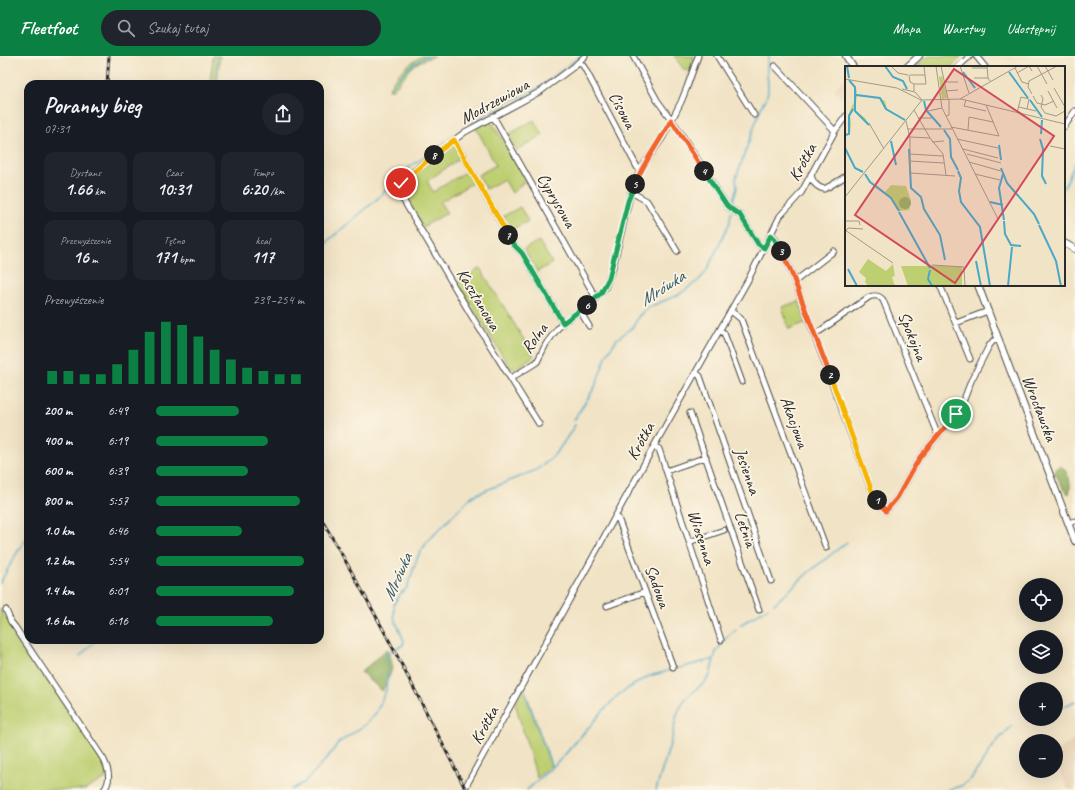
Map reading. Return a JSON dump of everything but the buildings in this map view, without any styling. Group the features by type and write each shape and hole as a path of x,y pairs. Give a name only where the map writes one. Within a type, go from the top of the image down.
{"street":[{"name":"Modrzewiowa","path":"399,187 401,183 420,166 465,132 541,90 586,56"},
{"path":"633,56 657,100 727,206 740,215 758,244 764,248"},
{"name":"Rolna","path":"511,378 537,362 546,344 563,323 596,298 605,288 609,278 631,192 640,170 663,137 687,87 698,56"},
{"path":"717,56 754,115"},
{"path":"846,56 852,66"},
{"path":"908,66 919,56"},
{"path":"959,66 970,56"},
{"path":"976,56 984,66"},
{"name":"Cisowa","path":"580,62 640,170"},
{"path":"775,66 835,131"},
{"path":"1065,126 1075,111"},
{"name":"Cyprysowa","path":"493,116 596,298"},
{"name":"Krótka","path":"466,786 654,446 720,331 783,211 801,193 835,131 845,117"},
{"path":"454,140 513,244 522,253 563,323"},
{"path":"811,174 812,180 822,188 827,188 845,177"},
{"path":"806,184 816,184"},
{"name":"Kasztanowa","path":"399,187 399,194 539,424"},
{"path":"631,192 647,201 678,251"},
{"path":"771,235 784,257 794,280 874,497 886,511 897,498 920,457 956,414 963,402 971,381 990,346 993,341 999,339"},
{"path":"1065,244 1075,249"},
{"path":"794,280 798,279 834,251"},
{"path":"940,286 970,359"},
{"name":"Wrocławska","path":"978,286 1075,541"},
{"name":"Spokojna","path":"814,333 820,331 869,297 875,295 880,296 883,300 938,436"},
{"name":"Akacjowa","path":"731,310 742,318 826,548"},
{"path":"580,311 589,326"},
{"path":"956,323 988,311"},
{"path":"720,331 724,333 742,382"},
{"name":"Jesienna","path":"696,373 700,376 771,580"},
{"name":"Letnia","path":"690,413 759,610"},
{"name":"Wiosenna","path":"654,446 659,449 720,640"},
{"path":"666,471 706,457"},
{"name":"Sadowa","path":"615,516 618,518 673,667"},
{"path":"1068,523 1075,520"},
{"path":"689,542 724,530"},
{"path":"607,606 645,592"},
{"path":"6,610 11,622 24,640"},
{"path":"26,644 108,767 109,780 104,790"}],"shaded area":[{"path":"845,78 845,102 833,89"},
{"path":"1075,739 1075,790 1068,790 1063,778 1063,747"}],"green space":[{"path":"213,56 220,56 217,80 210,80"},
{"path":"422,56 434,56 415,65 392,90 389,90 397,76 407,66"},
{"path":"674,56 694,56 691,69 685,71"},
{"path":"928,56 961,56 953,66 917,66"},
{"path":"534,120 543,135 517,150 508,135"},
{"path":"489,121 493,124 526,180 512,193 504,179 486,189 478,175 496,165 476,128"},
{"path":"452,144 455,145 462,157 427,181 433,192 467,171 474,182 440,202 447,213 423,227 402,191 403,184"},
{"path":"520,207 528,221 513,229 511,226 508,228 502,217"},
{"path":"539,241 552,263 537,272 524,249"},
{"path":"480,268 534,356 515,369 510,368 457,282"},
{"path":"799,301 807,322 789,329 782,307"},
{"path":"1061,466 1069,479 1069,494 1065,491 1055,473 1057,468"},
{"path":"0,609 105,766 106,778 85,790 0,790"},
{"path":"387,649 392,661 392,666 390,675 382,691 361,672"},
{"path":"524,687 551,765 537,778 515,703"}],"waterway":[{"path":"215,80 217,56"},
{"path":"390,89 402,74 411,66 428,56"},
{"path":"324,272 326,244 330,239 375,201 407,169 471,124 509,101 523,96 540,87 580,56"},
{"name":"Mrówka","path":"731,206 737,188 736,178 762,105 768,93 767,62 769,56"},
{"path":"1065,186 1075,163"},
{"name":"Mrówka","path":"574,420 595,387 607,354 617,339 633,327 638,317 647,308 678,295 698,281 706,272 730,222 731,212"},
{"name":"Mrówka","path":"291,790 305,782 328,757 338,743 365,725 376,713 386,690 388,668 386,656 389,652 403,645 404,641 394,617 394,604 400,594 407,588 418,556 427,542 472,496 536,470 543,465 558,450 575,425"},
{"path":"0,583 24,542"},
{"path":"774,604 809,572 847,542"},
{"path":"740,625 768,608"},
{"path":"656,790 672,738 677,714 685,699 705,682 710,675 716,652 726,638 736,629"},
{"path":"80,656 92,644"},
{"path":"527,790 561,759 617,696 649,676 714,659"},
{"path":"525,693 552,768"},
{"path":"1063,707 1075,701"},
{"path":"947,790 961,786 971,779 996,742 1012,726"}],"railway":[{"path":"107,80 109,56"},
{"path":"324,524 377,618 466,790"}],"route":[{"path":"401,183 420,166 454,140 513,244 522,253 558,317 563,323 593,301 605,288 612,267 631,192 640,170 663,137 671,120 728,208 736,211 740,215 758,244 764,248 771,235 774,238 790,269 874,497 886,511 897,498 920,457 956,414"}]}
